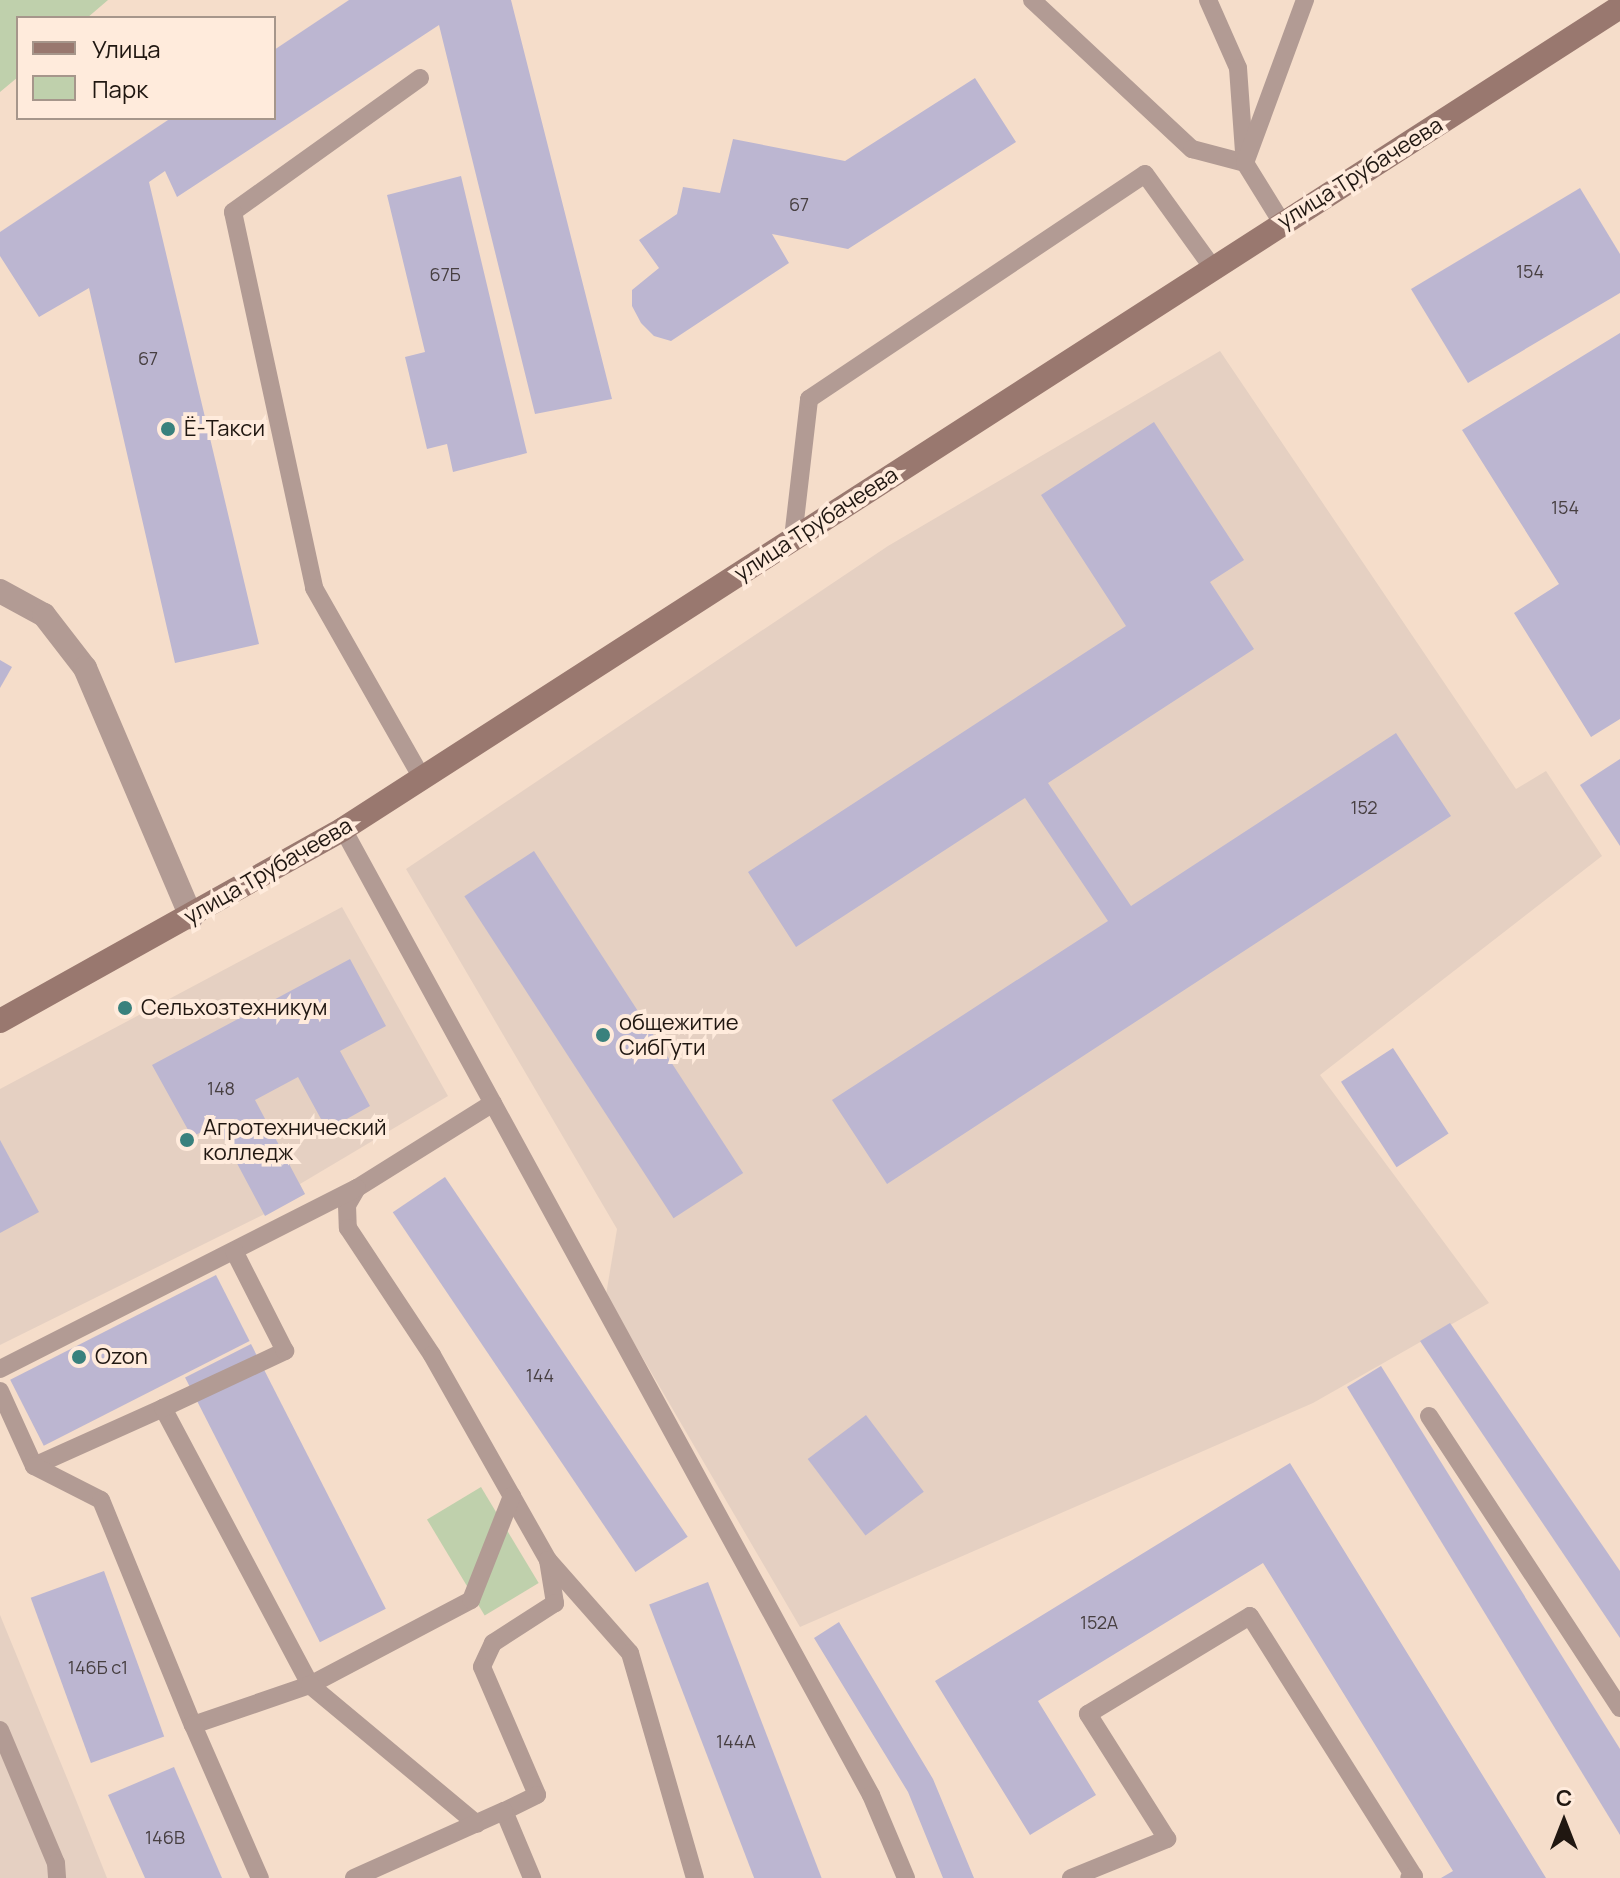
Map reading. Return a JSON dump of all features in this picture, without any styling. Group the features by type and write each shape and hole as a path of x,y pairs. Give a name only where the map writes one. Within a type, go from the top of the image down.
{"main road":[{"name":"улица Трубачеева","path":"0,1021 191,917 343,829 1620,7"}],"street":[{"path":"0,591 44,615 85,668 191,917"}],"lane":[{"path":"1032,0 1192,149 1245,163"},
{"path":"1208,0 1238,68 1245,163 1282,223"},
{"path":"1245,163 1305,0"},
{"path":"420,78 233,212 314,588 422,778"},
{"path":"793,538 809,399 1145,174 1212,267"},
{"path":"343,829 871,1795 906,1878"},
{"path":"0,1369 357,1188 493,1103"},
{"path":"357,1188 347,1205 348,1228 432,1355 548,1560 630,1653 695,1878"},
{"path":"34,1466 285,1351 234,1251"},
{"path":"0,1391 34,1466 101,1500 193,1725 260,1878"},
{"path":"163,1408 310,1685 477,1824"},
{"path":"1429,1416 1620,1708"},
{"path":"193,1725 310,1685 471,1600 512,1496"},
{"path":"354,1878 537,1795 482,1667 493,1643 555,1603 548,1560"},
{"path":"1071,1878 1167,1839 1088,1714 1250,1616 1414,1876 1409,1878"},
{"path":"0,1730 56,1863 57,1878"},
{"path":"504,1811 532,1878"}],"shaded area":[{"path":"1220,351 1516,789 1546,771 1602,856 1320,1075 1489,1303 1313,1403 800,1627 606,1295 617,1229 406,869 888,546"},
{"name":"Агротехнический колледж","path":"342,907 448,1096 300,1184 305,1194 0,1345 0,1089"},
{"path":"0,1615 76,1800 107,1878 0,1878"}],"green space":[{"path":"0,0 108,0 89,16 16,16 16,79 0,92"},
{"path":"481,1487 539,1583 485,1615 427,1519"}],"building":[{"path":"349,0 511,0 612,399 535,414 439,25 177,197 165,171 149,182 259,644 175,663 89,288 39,317 0,256 0,232 168,120 276,120 276,49"},
{"path":"975,78 1016,142 848,249 772,234 789,263 671,341 654,336 641,323 632,306 632,290 659,268 639,240 677,214 683,187 720,193 733,139 845,161"},
{"path":"461,176 527,453 453,472 447,444 427,449 405,357 425,352 387,195"},
{"path":"1580,188 1620,254 1620,293 1468,383 1411,289"},
{"path":"1620,333 1620,719 1591,737 1514,613 1559,584 1462,430"},
{"path":"1154,422 1244,560 1210,582 1254,649 1048,783 1131,906 1396,733 1451,816 887,1184 832,1100 1108,921 1025,798 796,947 748,872 1126,626 1041,495"},
{"path":"0,660 12,667 0,688"},
{"path":"1620,759 1620,846 1580,785"},
{"name":"общежитие СибГути","path":"534,851 743,1173 674,1218 464,896"},
{"path":"350,959 386,1026 340,1051 370,1106 327,1130 298,1077 255,1100 305,1194 265,1216 216,1124 192,1137 152,1065"},
{"path":"1393,1048 1449,1134 1397,1167 1341,1082"},
{"path":"0,1140 39,1212 0,1233"},
{"path":"445,1177 688,1537 635,1572 393,1212"},
{"path":"216,1275 250,1341 44,1446 10,1380"},
{"path":"1450,1323 1620,1571 1620,1638 1420,1341"},
{"path":"251,1344 386,1609 320,1642 185,1378"},
{"path":"1381,1366 1620,1749 1620,1835 1347,1387"},
{"path":"866,1415 924,1492 865,1536 808,1459"},
{"path":"1290,1463 1546,1878 1441,1878 1453,1871 1263,1563 1038,1701 1096,1795 1030,1835 935,1681"},
{"path":"104,1571 164,1736 91,1763 31,1598"},
{"path":"708,1582 822,1878 754,1878 649,1605"},
{"path":"839,1622 933,1779 974,1878 943,1878 908,1792 814,1638"},
{"path":"174,1767 222,1878 145,1878 108,1795"}],"place":[{"name":"Ё-Такси","path":"168,429"},
{"name":"Сельхозтехникум","path":"125,1008"},
{"name":"общежитие СибГути","path":"603,1035"},
{"name":"Агротехнический колледж","path":"187,1140"},
{"name":"Ozon","path":"79,1357"}]}
